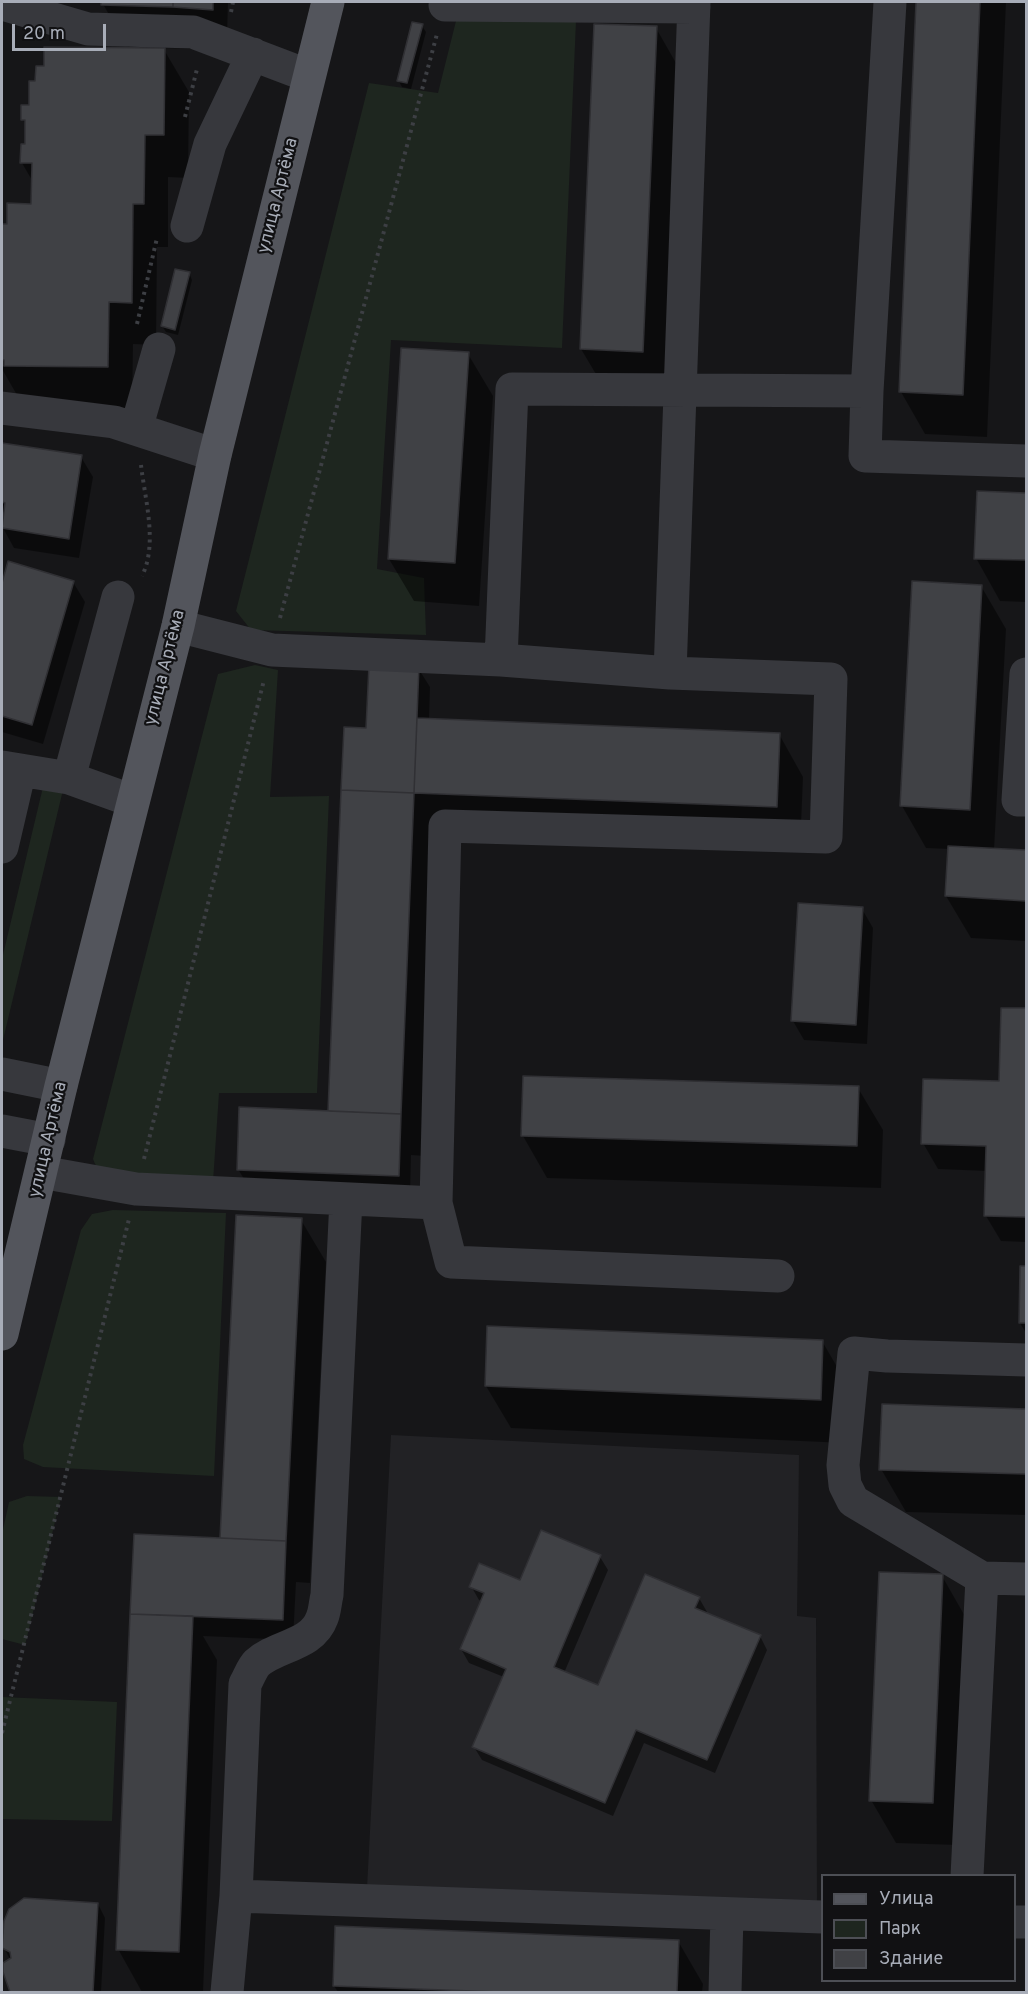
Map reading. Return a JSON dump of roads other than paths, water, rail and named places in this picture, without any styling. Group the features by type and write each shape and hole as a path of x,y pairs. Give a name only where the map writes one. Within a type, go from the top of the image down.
{"main road":[{"name":"улица Артёма","path":"2,1335 61,1086 178,626 215,455 328,2"}],"lane":[{"path":"890,2 865,456 1026,461"},
{"path":"2,4 88,29 193,32 309,76"},
{"path":"445,5 694,4 670,673"},
{"path":"187,226 210,144 253,54"},
{"path":"136,429 159,350"},
{"path":"501,660 512,390 867,391"},
{"path":"2,408 114,422 215,455"},
{"path":"69,778 118,597"},
{"path":"178,626 272,650 501,660 670,673 831,679 826,837 445,826 436,1203 451,1262 778,1276"},
{"path":"1026,674 1018,800 1026,800"},
{"path":"2,848 11,769 69,778 133,801"},
{"path":"2,1074 61,1086"},
{"path":"2,1131 49,1140"},
{"path":"41,1172 136,1189 436,1203"},
{"path":"227,1992 236,1896 245,1684 256,1664 275,1651 304,1640 316,1630 323,1617 325,1606 346,1199"},
{"path":"1026,1360 854,1353 843,1465 845,1485 853,1501 982,1578 1026,1579"},
{"path":"968,1874 982,1578"},
{"path":"236,1896 821,1917"},
{"path":"724,1992 727,1915"}]}
